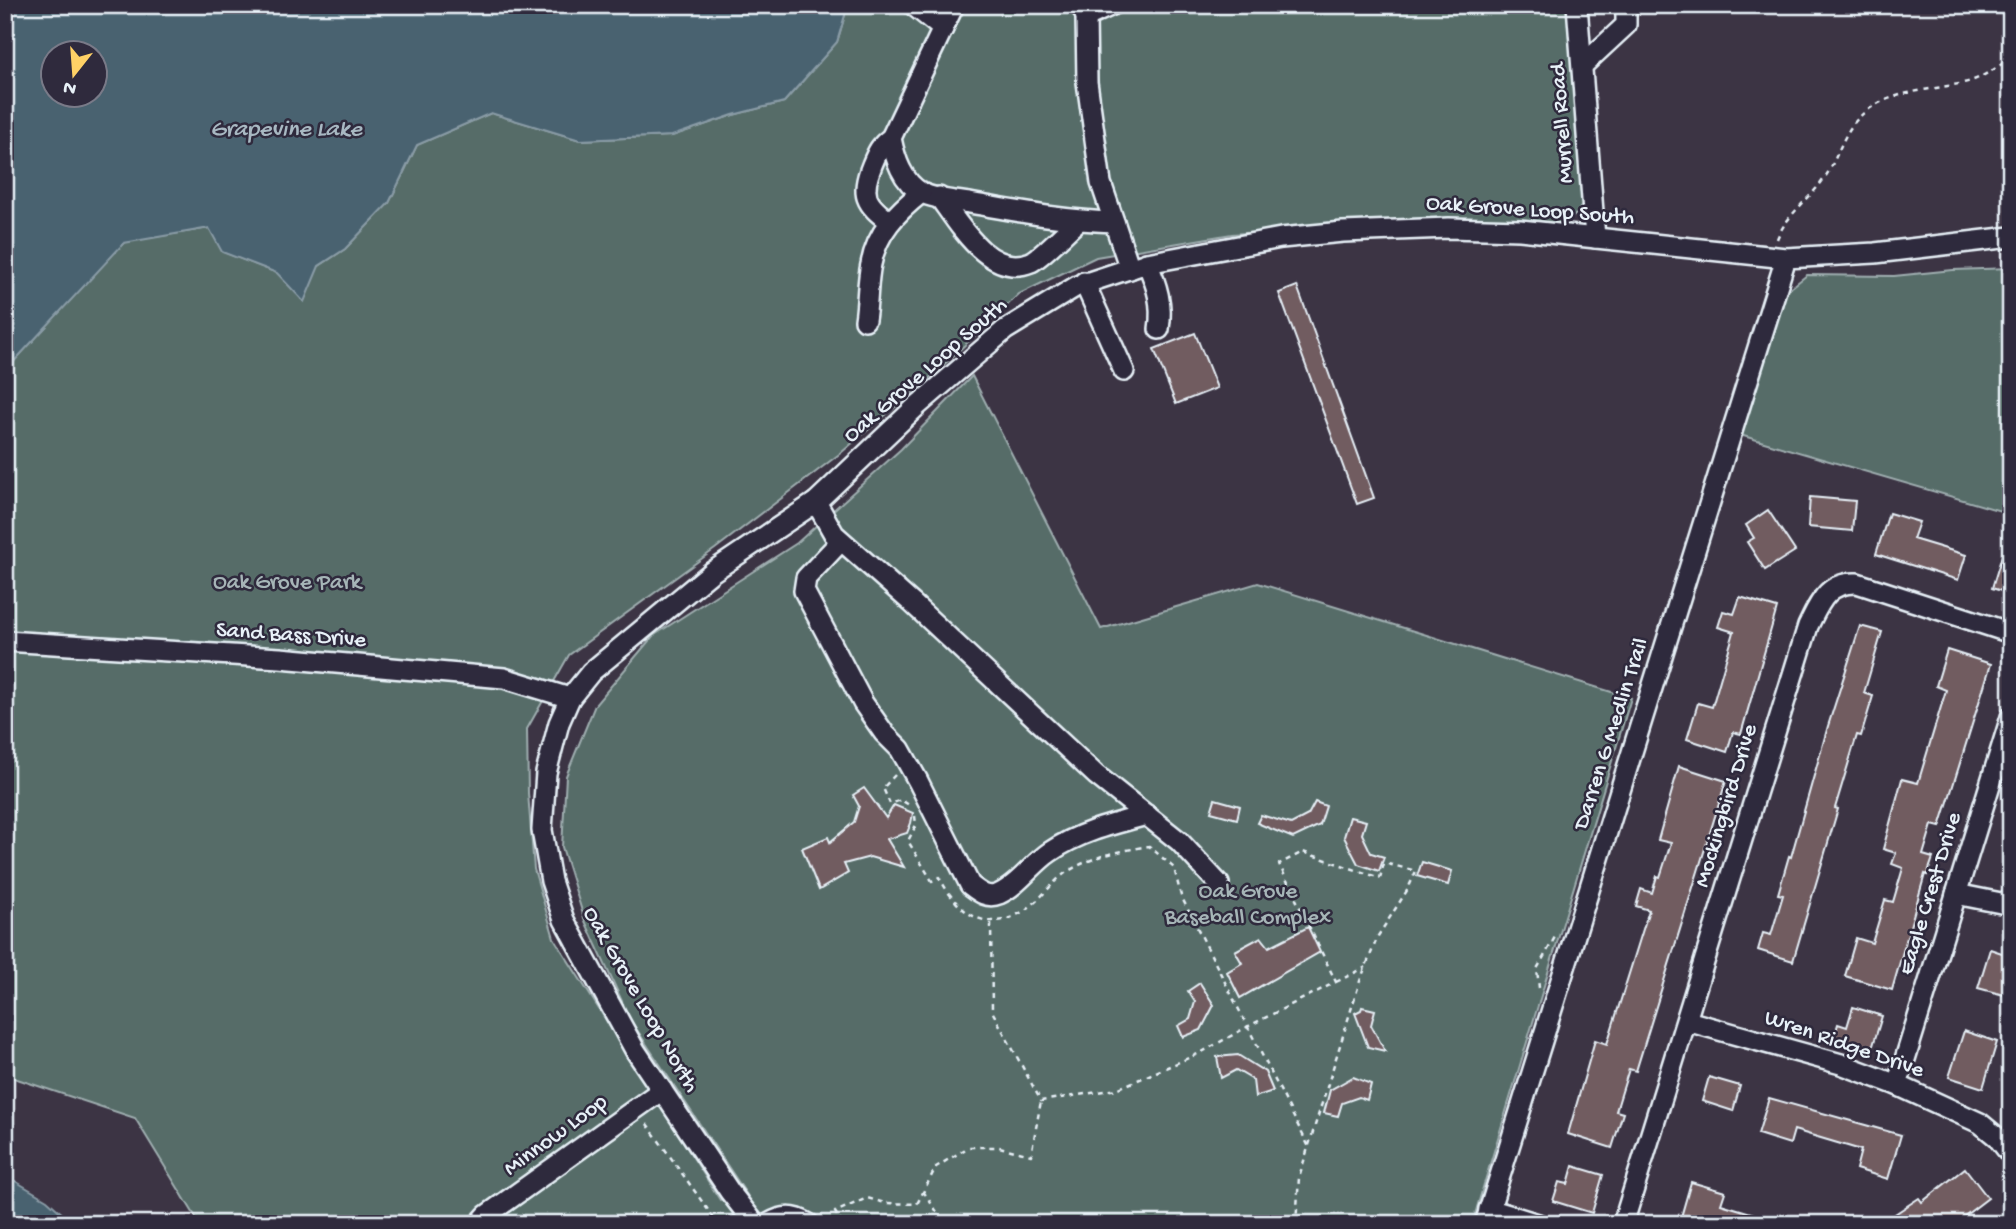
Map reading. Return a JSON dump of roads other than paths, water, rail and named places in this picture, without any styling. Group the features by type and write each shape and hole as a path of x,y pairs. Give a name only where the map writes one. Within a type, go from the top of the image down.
{"street":[{"path":"913,5 943,29"},
{"path":"890,222 867,201 864,186 881,145 891,138 954,5"},
{"path":"1112,5 1083,11 1087,82 1101,183 1114,222 1139,266 1157,285 1161,315 1159,329"},
{"name":"Murrell Road","path":"1577,5 1595,238"},
{"path":"1583,65 1626,25 1626,5"},
{"path":"891,138 895,159 906,179 930,195 972,243 1008,265 1032,261 1077,222"},
{"path":"865,320 870,264 880,234 899,211 930,195 1077,222 1114,222"},
{"name":"Oak Grove Loop South","path":"570,698 600,664 712,572 817,502 917,406 1005,330 1084,282 1139,266 1281,238 1385,229 1520,230 1780,253 1875,253 2011,237"},
{"name":"Darren G Medlin Trail","path":"1487,1216 1708,514 1780,253"},
{"path":"1084,282 1124,371"},
{"path":"817,502 826,524 841,541 912,603 1096,775 1179,841 1219,884"},
{"path":"841,541 806,578 804,591 863,703 900,749 970,885 983,895 997,895 1048,853 1074,838 1108,825 1147,815"},
{"name":"Mockingbird Drive","path":"1623,1224 1808,626 1831,588 1842,582 1857,583 2011,632"},
{"name":"Sand Bass Drive","path":"5,641 280,658 504,678 570,698"},
{"name":"Oak Grove Loop North","path":"570,698 559,723 546,773 542,830 551,881 564,920 635,1050 730,1192 755,1224"},
{"name":"Eagle Crest Drive","path":"1897,1085 2011,717"},
{"path":"1956,894 2011,905"},
{"name":"Wren Ridge Drive","path":"1687,1021 1841,1064 1897,1085 1980,1123 1997,1137 2011,1155"},
{"name":"Minnow Loop","path":"479,1224 487,1215 662,1090"},
{"path":"768,1224 780,1216 798,1218 809,1224"},
{"path":"1487,1216 1538,1224"}],"water":[{"name":"Grapevine Lake","path":"5,5 848,5 837,42 784,102 733,115 672,136 580,140 491,113 417,145 389,203 345,249 319,266 304,302 277,273 222,252 209,228 124,243 5,371"},
{"path":"5,1175 47,1200 74,1224 5,1224"}],"park label":[{"name":"Oak Grove Park","path":"287,583"},
{"name":"Oak Grove Baseball Complex","path":"1248,905"}]}
